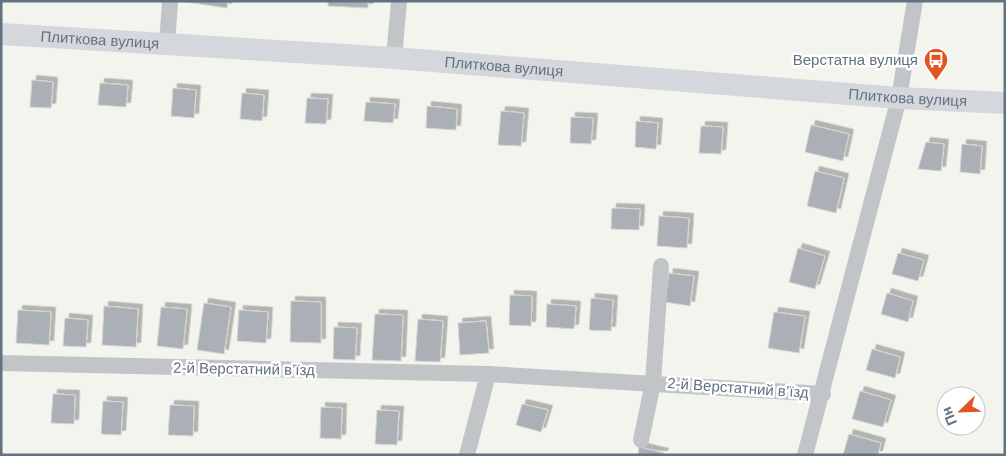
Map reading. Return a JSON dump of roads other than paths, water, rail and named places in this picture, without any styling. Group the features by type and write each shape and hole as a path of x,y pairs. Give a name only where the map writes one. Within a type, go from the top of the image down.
{"street":[{"path":"167,45 170,1"},
{"path":"394,58 399,1"},
{"path":"805,455 823,394 900,98 915,1"},
{"name":"Плиткова вулиця","path":"1,34 394,58 900,98 1005,103"},
{"name":"2-й Верстатний в’їзд","path":"641,440 653,383 661,266"},
{"name":"2-й Верстатний в’їзд","path":"1,363 488,374 823,394"},
{"path":"467,455 488,374"}],"place":[{"name":"Верстатна вулиця","path":"936,81"}]}
